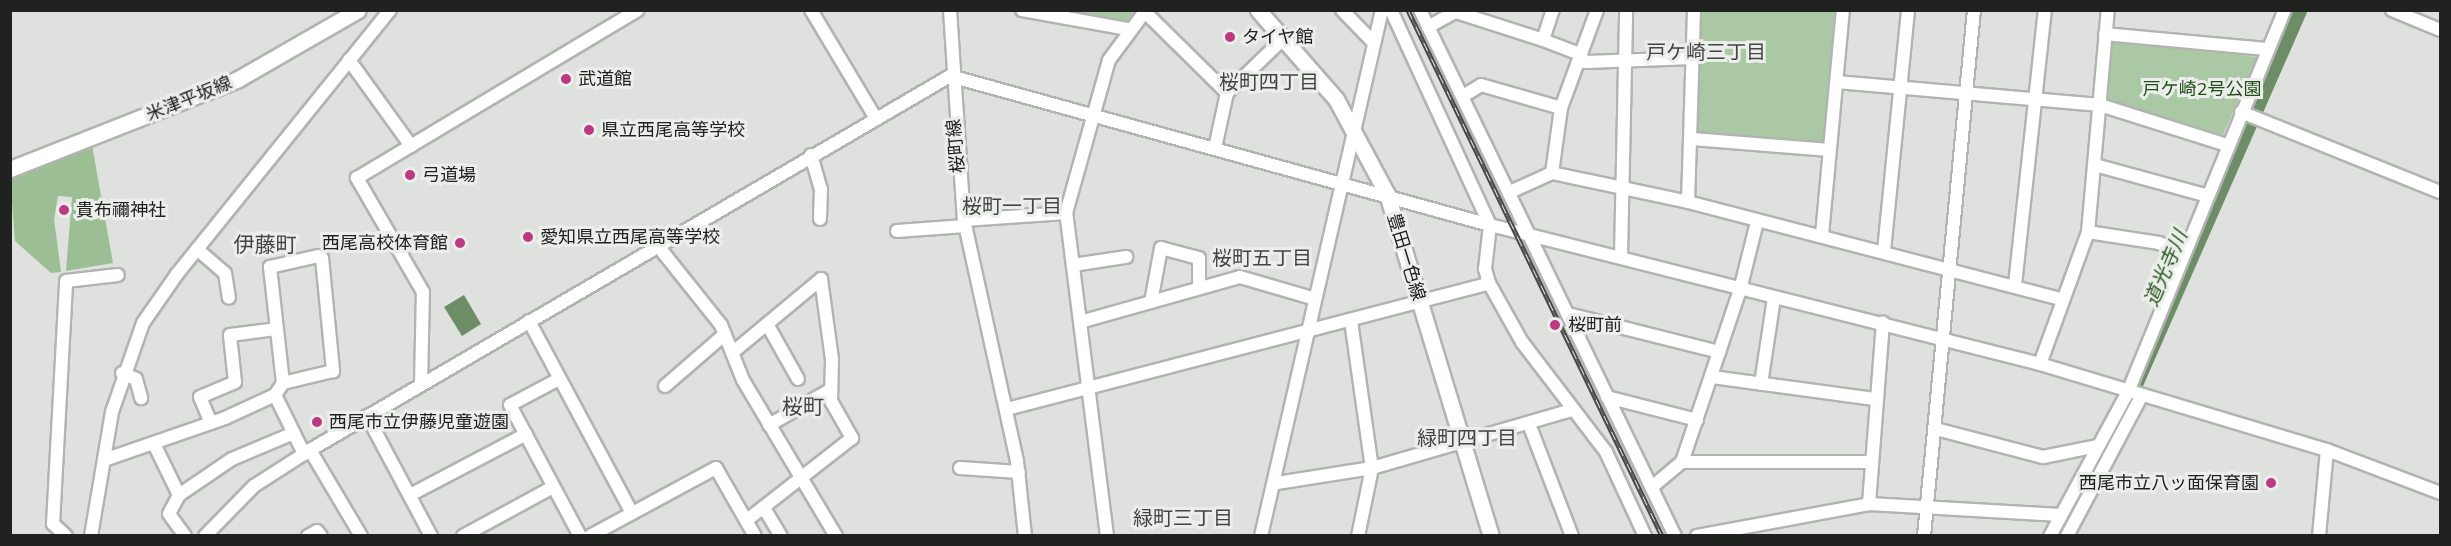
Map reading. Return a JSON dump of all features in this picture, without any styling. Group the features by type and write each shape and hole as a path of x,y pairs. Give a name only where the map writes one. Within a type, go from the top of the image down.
{"main road":[{"name":"米津平坂線","path":"10,169 238,79 358,10"},
{"name":"豊田一色線","path":"1258,10 1285,37 1352,126 1387,194 1491,536"}],"street":[{"path":"91,536 122,373 143,323 197,249 390,10"},
{"path":"421,385 423,292 357,178 638,10"},
{"path":"811,10 875,117"},
{"name":"桜町線","path":"950,10 950,76 964,223 1007,410"},
{"path":"1022,10 1128,29"},
{"path":"1342,10 1374,43"},
{"path":"1261,536 1277,483 1312,298 1382,10"},
{"path":"1391,10 1490,225 1485,269 1489,283 1522,342 1571,410 1606,452 1645,536"},
{"path":"1420,10 1675,536"},
{"path":"1543,40 1553,10"},
{"path":"1552,173 1561,108 1597,10"},
{"path":"1621,256 1626,10"},
{"path":"1688,202 1692,139 1694,10"},
{"path":"1822,235 1843,10"},
{"path":"1884,251 1908,10"},
{"path":"1924,536 1947,340 1974,10"},
{"path":"2015,285 2038,100 2045,10"},
{"path":"2040,364 2060,299 2088,232 2108,10"},
{"path":"2067,536 2134,394 2183,254 2227,145 2286,10"},
{"path":"2392,10 2440,30"},
{"path":"1107,536 1066,213 1109,60 1128,29 1145,11 1227,93"},
{"path":"1428,27 1458,11 1579,54 1585,62 1625,58 1693,58"},
{"path":"2105,34 2268,49"},
{"path":"1215,148 1227,93 1285,37"},
{"path":"349,60 411,146"},
{"path":"205,536 254,486 307,452 875,117 950,76 1387,194 1490,225 1621,256 1740,290 1883,323 2040,364 2327,450 2440,493"},
{"path":"1838,82 2100,105 2227,145"},
{"path":"1463,96 1481,85 1561,108"},
{"path":"2241,112 2263,123 2440,192"},
{"path":"1692,139 1830,150"},
{"path":"811,155 821,189 820,219"},
{"path":"2095,165 2208,196"},
{"path":"1510,192 1552,173 1621,186 1757,222 1822,235 2015,285 2060,299"},
{"path":"897,231 1066,213"},
{"path":"1652,487 1682,462 1740,290 1757,222"},
{"path":"2088,232 2159,243 2183,254"},
{"path":"658,246 712,310 769,425 803,477 836,536"},
{"path":"1151,302 1161,248 1199,258 1199,288"},
{"path":"197,249 225,273 230,298"},
{"path":"1073,265 1126,257"},
{"path":"104,460 154,446 275,395 283,383 271,263 322,258 333,371 283,383"},
{"path":"66,536 53,524 66,281 118,275"},
{"path":"1080,322 1239,277 1312,298"},
{"path":"732,353 820,279 832,359 830,390 835,412 852,438 747,520"},
{"path":"1025,536 1019,472 1007,410 1489,283"},
{"path":"1761,384 1774,298"},
{"path":"1568,314 1719,352"},
{"path":"529,321 632,513"},
{"path":"1351,321 1372,468 1358,536"},
{"path":"1869,504 1875,399 1883,323"},
{"path":"766,324 798,380"},
{"path":"211,423 200,397 235,382 230,335 276,329"},
{"path":"664,386 725,334"},
{"path":"122,373 136,379 141,398"},
{"path":"1712,377 1875,399"},
{"path":"559,379 510,405 580,536"},
{"path":"769,425 830,390"},
{"path":"2050,536 2097,446 2134,394"},
{"path":"275,395 294,433 360,535"},
{"path":"1607,397 1697,420"},
{"path":"1277,483 1372,468 1462,444 1571,410"},
{"path":"367,416 431,536"},
{"path":"1529,424 1572,536"},
{"path":"1936,429 2043,458 2097,446"},
{"path":"185,536 169,514 180,495 232,459 294,433"},
{"path":"410,495 526,434"},
{"path":"154,446 180,495"},
{"path":"2319,536 2327,450"},
{"path":"1682,462 1871,462"},
{"path":"590,536 716,468 755,536"},
{"path":"960,468 1019,472"},
{"path":"463,536 553,487"},
{"path":"1697,536 1869,504 2061,515"},
{"path":"764,508 781,536"},
{"path":"308,536 317,531 321,536"}],"green space":[{"path":"1136,10 1127,21 1073,11"},
{"path":"1700,11 1837,11 1824,143 1698,133"},
{"name":"戸ケ崎2号公園","path":"2111,40 2257,57 2223,135 2108,100"}],"shaded area":[{"path":"92,145 113,263 66,271 72,197 58,196 54,219 61,272 51,273 15,241 10,177"},
{"path":"464,295 481,324 462,336 444,307"}],"waterway":[{"name":"道光寺川","path":"2126,405 2299,10"}],"railway":[{"path":"1408,10 1662,536"}],"place":[{"name":"タイヤ館","path":"1230,37"},
{"name":"武道館","path":"566,79"},
{"name":"県立西尾高等学校","path":"589,130"},
{"name":"弓道場","path":"410,175"},
{"name":"貴布禰神社","path":"64,210"},
{"name":"愛知県立西尾高等学校","path":"528,237"},
{"name":"西尾高校体育館","path":"460,243"},
{"name":"桜町前","path":"1555,325"},
{"name":"西尾市立伊藤児童遊園","path":"317,422"},
{"name":"西尾市立八ッ面保育園","path":"2271,483"}],"district":[{"name":"戸ケ崎三丁目","path":"1706,51"},
{"name":"桜町四丁目","path":"1269,81"},
{"name":"桜町一丁目","path":"1012,205"},
{"name":"伊藤町","path":"265,244"},
{"name":"桜町五丁目","path":"1262,257"},
{"name":"桜町","path":"803,406"},
{"name":"緑町四丁目","path":"1467,437"},
{"name":"緑町三丁目","path":"1183,517"}]}
